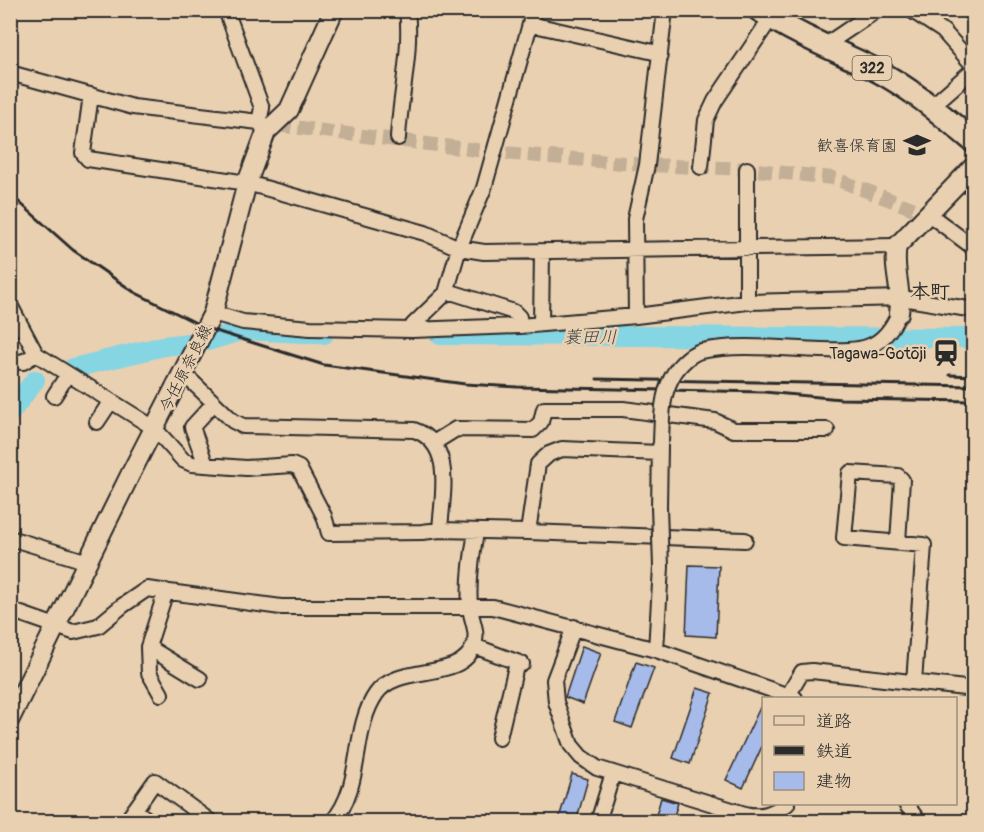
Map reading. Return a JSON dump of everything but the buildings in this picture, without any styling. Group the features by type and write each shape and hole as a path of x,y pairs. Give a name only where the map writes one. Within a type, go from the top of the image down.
{"highway":[{"name":"322","path":"769,13 824,46 875,70 932,106 974,142"}],"main road":[{"name":"今任原奈良線","path":"10,719 213,313 262,127 289,110 334,10"},
{"path":"901,306 896,272 897,246 930,215 974,166"}],"street":[{"path":"10,73 133,107 262,127 262,108 226,10"},
{"path":"398,138 401,91 410,33 407,10"},
{"path":"636,316 633,251 635,219 647,165 658,53 665,10"},
{"path":"824,46 877,10"},
{"path":"911,10 943,31 974,67 932,106"},
{"path":"701,167 706,120 715,101 769,13"},
{"path":"412,330 413,325 446,293 459,248 484,188 532,17 658,53"},
{"path":"91,95 83,153 88,159 247,183 425,233 459,248 484,252 542,252 897,246"},
{"path":"747,169 745,248 747,302"},
{"path":"930,215 974,248"},
{"path":"542,252 542,324"},
{"path":"446,293 454,293 514,312 519,317 520,326"},
{"path":"213,313 243,322 310,328 412,330 520,326 636,316 747,302 974,310"},
{"path":"10,305 36,354 154,428 183,460 206,465 246,468 292,465 299,468 324,516 329,533 441,530 745,540"},
{"path":"656,650 661,567 660,447 664,399 672,376 687,359 699,352 736,348 846,350 873,346 884,340 892,330 901,306"},
{"path":"10,361 23,362 36,354"},
{"path":"183,373 233,421 243,426 414,430 425,434 435,442 443,463 441,530"},
{"path":"54,396 68,374"},
{"path":"97,422 111,401"},
{"path":"206,465 192,427 214,403"},
{"path":"435,442 456,429 533,430 541,422 544,409 623,409 715,421 734,430 827,430"},
{"path":"528,532 538,464 549,454 562,449 660,447"},
{"path":"898,542 902,480 898,476 850,473 844,538 924,544 914,682"},
{"path":"332,822 349,789 368,710 377,692 387,684 409,675 455,665 470,653 474,646 477,632 470,606 476,532"},
{"path":"10,538 88,562"},
{"path":"10,610 56,627 84,631 98,626 147,589 281,607 493,607 656,650 792,696 802,672 812,671 974,689"},
{"path":"161,694 148,673 148,647 166,591"},
{"path":"574,627 554,680 556,702 571,744 581,757 597,768 757,816 773,813 785,805"},
{"path":"474,646 519,663 499,738"},
{"path":"148,647 200,679"},
{"path":"598,822 613,773"},
{"path":"126,822 155,781 211,822"},
{"path":"907,805 920,822"},
{"path":"134,810 151,822"},
{"path":"186,822 195,810"}],"waterway":[{"name":"蓑田川","path":"208,341 243,330 324,334"},
{"name":"蓑田川","path":"440,335 974,338"},
{"name":"蓑田川","path":"73,368 164,346 189,343"},
{"name":"蓑田川","path":"10,413 35,380"}],"tunnel":[{"path":"279,122 284,126 492,152 647,165 747,169 833,178 930,215"}],"railway":[{"path":"10,194 73,250 134,292 206,328 324,365 465,384 517,387 764,392 841,399 974,401"},
{"path":"950,375 974,376"},
{"path":"597,379 974,386"}],"place":[{"name":"歓喜保育園","path":"917,145"},
{"name":"Tagawa-Gotōji","path":"946,353"}],"district":[{"name":"本町","path":"930,291"}]}
